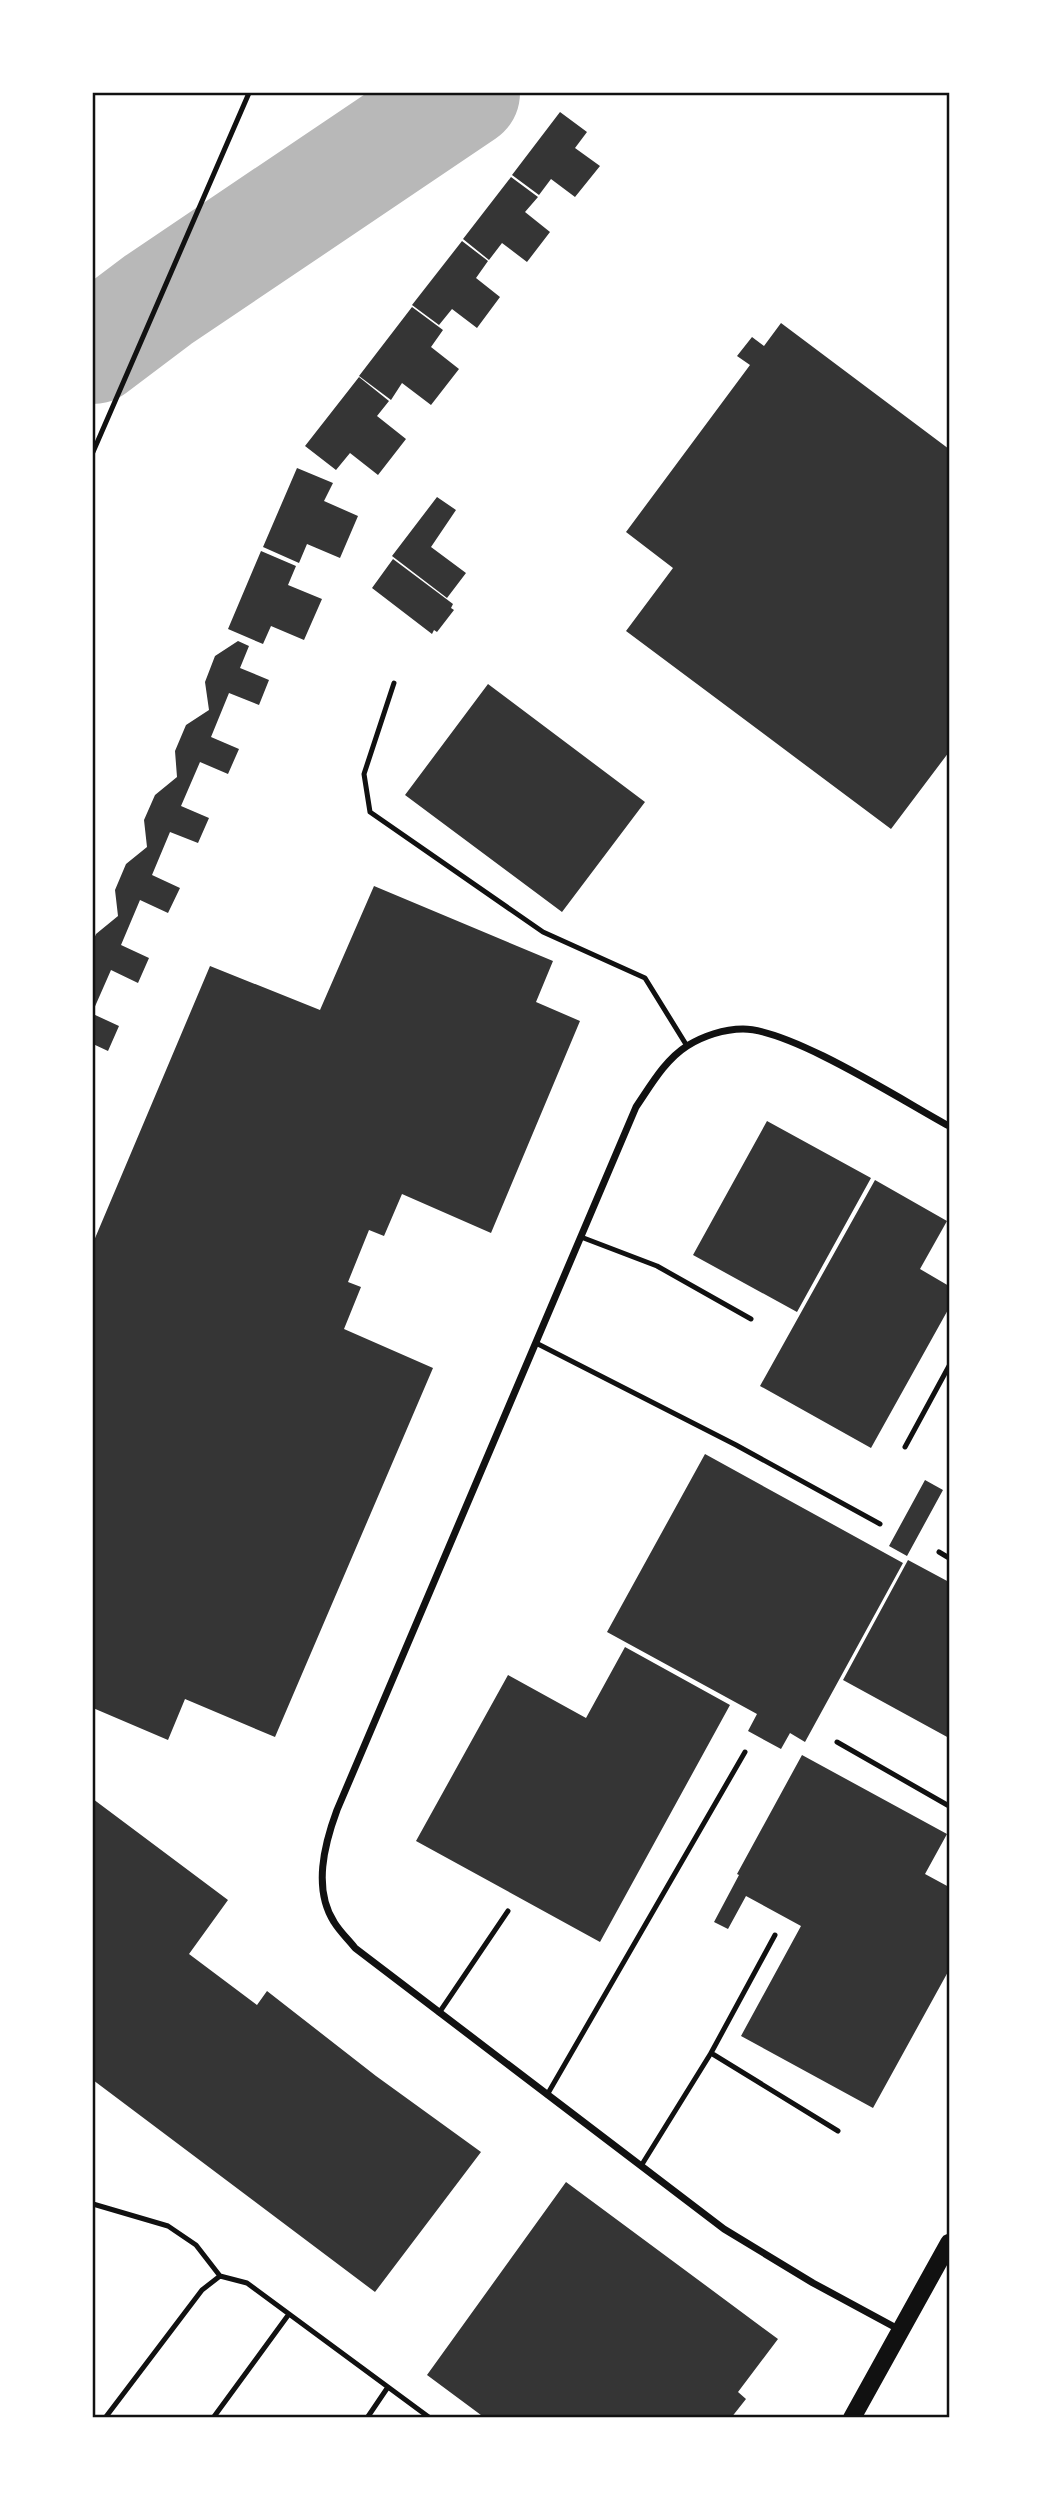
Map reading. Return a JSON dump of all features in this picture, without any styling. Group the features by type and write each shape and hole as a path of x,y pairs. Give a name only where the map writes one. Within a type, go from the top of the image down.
{"main road":[{"path":"852,2418 949,2243"}],"street":[{"path":"901,2330 813,2283 724,2229 355,1948 333,1921 323,1887 322,1862 337,1810 636,1107 663,1067 687,1046 718,1032 744,1029 774,1035 821,1056 949,1126"}],"lane":[{"path":"93,452 248,93"},
{"path":"394,684 364,774 370,812 544,932 645,978 687,1046"},
{"path":"581,1237 657,1266 751,1319"},
{"path":"536,1343 736,1445 880,1524"},
{"path":"905,1447 949,1366"},
{"path":"939,1552 949,1558"},
{"path":"837,1742 949,1806"},
{"path":"547,2095 744,1752"},
{"path":"439,2013 508,1911"},
{"path":"641,2166 711,2053 775,1935"},
{"path":"711,2053 838,2131"},
{"path":"93,2204 168,2226 196,2245 220,2276 247,2283 430,2418"},
{"path":"105,2418 202,2290 220,2276"},
{"path":"213,2418 289,2314"},
{"path":"367,2418 388,2387"}],"building":[{"path":"560,112 587,132 575,148 600,166 575,197 551,179 539,195 512,175"},
{"path":"511,177 538,197 525,212 550,232 527,262 502,243 489,260 463,239"},
{"path":"462,241 488,261 476,278 500,297 477,328 452,309 439,325 412,305"},
{"path":"412,307 443,330 431,347 459,369 431,405 402,383 391,400 359,376"},
{"path":"781,323 949,449 949,752 891,829 626,631 673,568 626,532 750,365 737,356 752,337 764,346"},
{"path":"359,377 389,401 377,416 406,439 378,475 350,453 336,470 305,446"},
{"path":"297,468 333,483 324,501 358,516 340,558 307,544 299,563 263,547"},
{"path":"437,497 456,510 431,547 466,573 447,598 392,556"},
{"path":"261,551 296,566 288,585 322,599 304,640 271,626 263,644 228,629"},
{"path":"393,559 453,604 451,608 454,610 437,632 434,630 432,634 372,588"},
{"path":"238,641 249,646 240,668 269,680 259,705 229,693 211,737 239,749 228,774 200,762 181,806 209,818 198,843 170,832 152,875 180,888 168,913 140,900 121,945 149,958 138,983 111,970 93,1011 93,941 96,934 118,916 115,890 126,864 147,847 144,820 155,795 177,777 175,751 186,725 209,710 205,682 215,656"},
{"path":"488,684 645,802 562,912 405,795"},
{"path":"374,886 553,961 536,1002 580,1021 491,1233 402,1194 384,1236 369,1230 348,1282 361,1287 344,1329 433,1368 275,1737 185,1699 168,1740 93,1708 93,1243 210,966 320,1010"},
{"path":"93,1014 119,1026 108,1051 93,1044"},
{"path":"767,1121 871,1178 797,1312 693,1255"},
{"path":"875,1180 947,1221 920,1269 949,1286 949,1308 871,1448 760,1386"},
{"path":"705,1454 903,1563 805,1742 790,1733 781,1749 748,1731 757,1714 607,1632"},
{"path":"925,1480 943,1490 907,1556 889,1546"},
{"path":"908,1560 949,1582 949,1738 843,1680"},
{"path":"625,1647 730,1705 600,1942 416,1841 508,1675 586,1718"},
{"path":"802,1755 947,1834 925,1874 949,1887 949,1970 873,2108 741,2036 801,1926 746,1896 728,1929 714,1922"},
{"path":"93,1799 228,1900 189,1954 257,2005 267,1991 376,2076 481,2152 375,2292 93,2080"},
{"path":"566,2182 778,2339 738,2392 746,2399 731,2418 485,2418 427,2375"}],"taxiway":[{"path":"93,349 158,300 465,93"}]}
